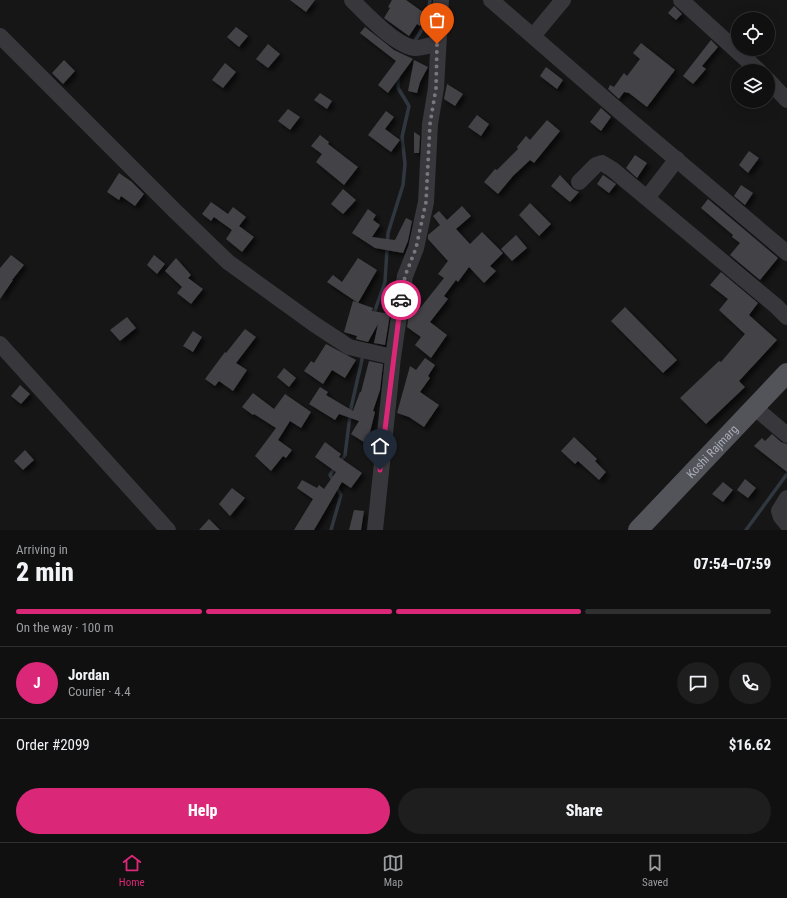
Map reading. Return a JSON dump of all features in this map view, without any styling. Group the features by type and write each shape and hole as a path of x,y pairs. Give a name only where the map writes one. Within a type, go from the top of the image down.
{"main road":[{"name":"Koshi Rajmarg","path":"638,530 787,373"}],"street":[{"path":"352,0 374,21 412,47 437,44"},
{"path":"375,530 393,357 405,276 416,248 426,202 430,124 436,88 437,44 441,0"},
{"path":"491,0 787,252"},
{"path":"533,36 563,0"},
{"path":"680,0 751,64"},
{"path":"0,36 228,262 314,324 349,347 365,352 393,357"},
{"path":"775,87 787,100"},
{"path":"647,198 677,159"},
{"path":"579,182 596,165 602,163 612,169 770,301 787,317"},
{"path":"0,344 168,530"},
{"path":"754,407 787,435"},
{"path":"787,498 779,511 781,517 787,524"}],"building":[{"path":"290,0 315,0 306,12"},
{"path":"392,0 406,0 427,15 420,26 417,24 409,36 384,18 390,8 388,7"},
{"path":"674,6 682,14 676,20 668,13"},
{"path":"236,27 248,36 239,47 227,37"},
{"path":"365,27 394,50 413,59 388,93 378,85 396,61 360,33"},
{"path":"711,40 718,47 702,66 706,69 693,84 683,76"},
{"path":"641,43 675,70 647,107 629,93 624,92 619,99 608,89 610,85 614,87 624,73 627,76 640,59 633,53"},
{"path":"268,44 280,54 268,68 256,59"},
{"path":"64,60 75,71 63,84 52,73"},
{"path":"414,60 428,67 420,82 417,93 408,91"},
{"path":"225,63 236,72 223,88 212,80"},
{"path":"546,67 563,80 557,89 540,76"},
{"path":"447,84 463,94 455,106 444,99"},
{"path":"320,93 332,101 327,109 314,100"},
{"path":"601,108 611,117 601,131 590,122"},
{"path":"288,109 300,117 290,130 278,121"},
{"path":"386,111 394,117 385,129 400,140 391,152 368,135"},
{"path":"477,115 489,124 481,136 468,127"},
{"path":"547,120 560,131 534,163 530,160 513,176 498,194 484,182 495,169 497,170 518,149 517,147 526,136 530,140"},
{"path":"414,132 420,136 419,153 414,153"},
{"path":"320,135 329,142 328,144 358,167 344,185 316,162 322,154 311,146"},
{"path":"749,151 759,158 748,173 739,165"},
{"path":"635,155 647,163 637,178 626,168"},
{"path":"119,173 132,182 144,194 135,206 121,196 119,200 107,192"},
{"path":"560,175 573,189 579,192 570,202 551,186"},
{"path":"603,175 616,184 609,193 597,184"},
{"path":"741,185 753,193 745,205 734,196"},
{"path":"343,189 356,200 343,214 331,204"},
{"path":"708,199 778,258 760,280 730,255 740,243 732,237 733,235 701,208"},
{"path":"211,202 228,214 233,207 246,217 239,226 254,237 242,252 226,239 232,230 214,217 211,221 202,214"},
{"path":"530,203 551,224 539,236 519,215"},
{"path":"462,206 471,216 456,229 470,244 482,232 503,253 490,266 496,271 484,283 469,267 458,282 456,280 444,296 448,299 430,322 447,335 431,358 415,345 421,337 407,327 410,308 417,312 444,278 438,274 448,261 428,239 428,235 440,225 433,216 439,211 447,220"},
{"path":"368,209 376,215 373,220 380,225 372,237 395,240 406,218 412,221 408,241 403,253 375,248 352,233"},
{"path":"516,235 527,248 512,261 501,249"},
{"path":"11,255 24,265 0,299 0,268"},
{"path":"154,255 165,264 157,274 147,265"},
{"path":"176,258 191,275 188,278 203,289 191,304 177,293 182,287 165,271"},
{"path":"358,258 377,270 358,303 327,282 333,275 342,282"},
{"path":"721,272 758,303 749,315 777,340 739,381 745,387 706,424 680,398 719,361 721,362 745,334 719,310 728,299 710,285"},
{"path":"353,301 373,308 372,311 390,314 385,345 374,343 378,324 368,342 356,339 357,336 344,332"},
{"path":"625,307 677,360 663,373 611,321"},
{"path":"127,317 136,328 120,341 110,330"},
{"path":"245,329 256,337 236,363 247,370 233,391 219,381 215,386 205,379 225,352 226,353"},
{"path":"193,331 202,337 193,352 183,346"},
{"path":"326,344 356,360 345,378 332,370 323,384 304,371 311,361 314,363"},
{"path":"425,358 435,365 428,376 430,378 420,392 439,405 424,427 409,417 397,413 410,366 416,370"},
{"path":"369,361 383,364 380,390 373,411 375,412 367,444 351,434 359,421 339,414 335,420 309,404 320,387 328,392 326,395 353,411 361,392"},
{"path":"284,368 296,378 289,387 277,377"},
{"path":"20,385 30,394 21,404 11,396"},
{"path":"253,393 274,409 285,394 311,412 301,428 290,421 278,440 292,450 286,458 283,456 271,471 255,456 276,428 242,407"},
{"path":"772,434 781,442 787,444 787,472 754,446 762,438 765,441"},
{"path":"574,437 597,459 595,461 606,472 599,480 578,461 575,464 561,451"},
{"path":"325,442 341,454 339,457 362,473 351,488 342,482 314,530 294,530 313,499 297,488 302,480 317,488 319,485 324,489 336,472 315,457"},
{"path":"25,450 34,460 23,470 14,461"},
{"path":"745,479 756,488 748,498 737,490"},
{"path":"723,482 733,490 723,502 712,494"},
{"path":"232,488 245,498 230,516 219,504"},
{"path":"354,510 364,511 361,530 349,530"},
{"path":"209,519 220,530 199,530"}],"waterway":[{"path":"413,43 425,23 430,0"},
{"path":"373,316 385,282 388,233 403,185 405,164 402,137 409,106 398,88 398,76"},
{"path":"339,463 345,455 351,408 363,355"},
{"path":"333,480 330,475 335,467"},
{"path":"746,530 787,474"},
{"path":"331,530 341,495 336,486"}],"way so far":[{"path":"401,300 405,276 416,248 426,202 430,158 430,124 436,88 437,44"}],"route":[{"path":"380,470 401,300"}]}
